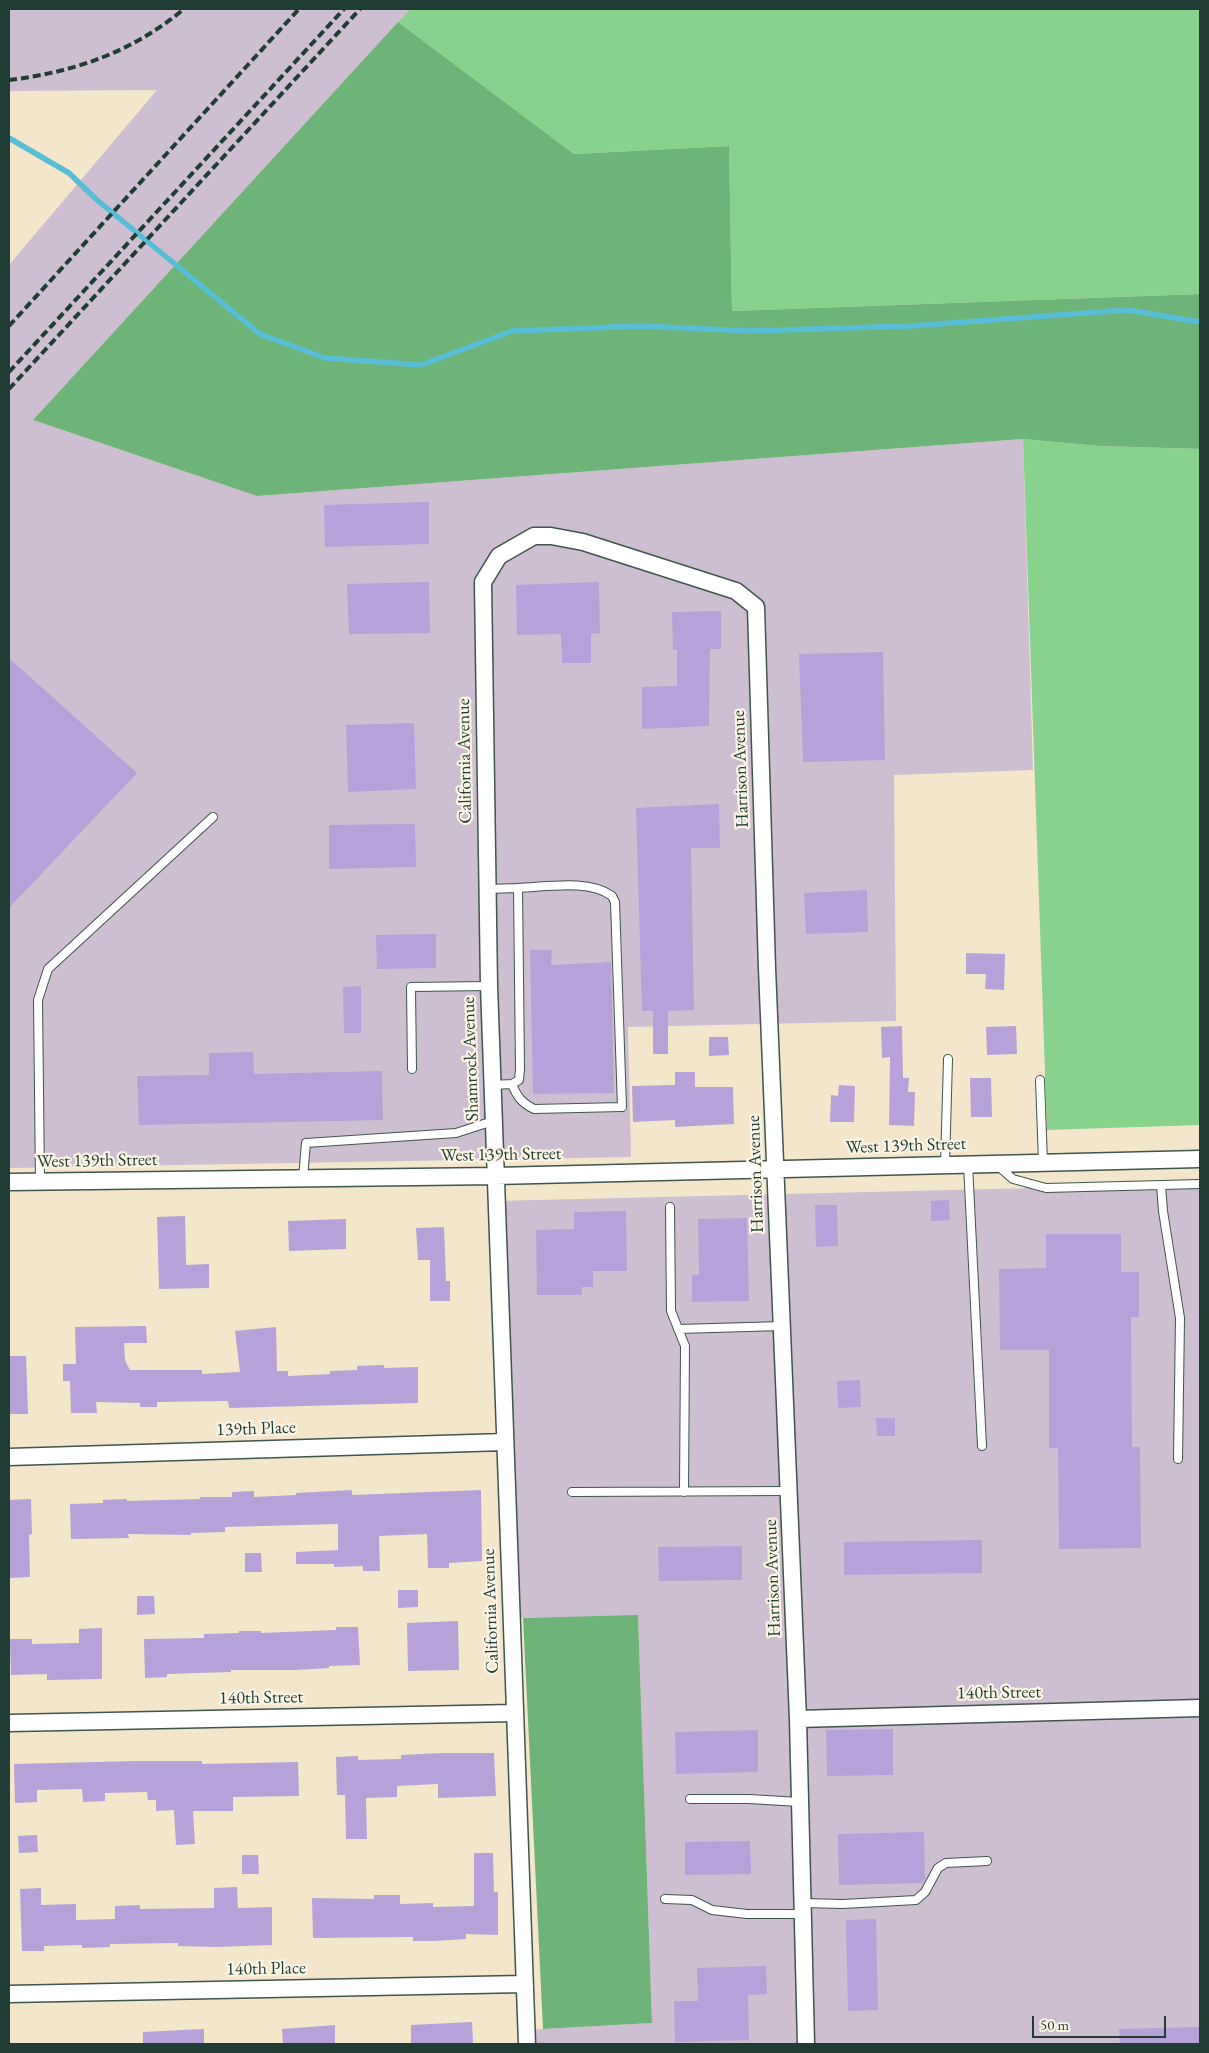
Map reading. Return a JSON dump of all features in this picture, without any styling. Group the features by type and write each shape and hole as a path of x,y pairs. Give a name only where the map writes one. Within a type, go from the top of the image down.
{"street":[{"name":"Harrison Avenue","path":"483,582 499,556 534,536 551,536 583,542 736,591 756,607 767,968 798,1718 806,2044"},
{"name":"California Avenue","path":"483,582 488,941"},
{"name":"Shamrock Avenue","path":"488,941 495,1176"},
{"name":"West 139th Street","path":"9,1182 495,1176 1200,1159"},
{"name":"California Avenue","path":"495,1176 526,2044"},
{"name":"139th Place","path":"9,1457 505,1442"},
{"name":"140th Street","path":"798,1718 1200,1708"},
{"name":"140th Street","path":"9,1723 514,1713"},
{"name":"140th Place","path":"9,1994 524,1984"}],"lane":[{"path":"40,1182 38,1000 48,969 213,817"},
{"path":"487,889 584,886 605,891 612,896 615,902 622,1107 534,1109 517,1096 512,1084"},
{"path":"492,1085 512,1084 519,1080 518,888"},
{"path":"412,1069 411,987 489,986"},
{"path":"945,1165 948,1059"},
{"path":"1040,1080 1042,1162"},
{"path":"303,1178 306,1143 456,1133 493,1121"},
{"path":"995,1163 1013,1179 1046,1188 1200,1184"},
{"path":"968,1164 982,1446"},
{"path":"1162,1185 1164,1211 1180,1318 1178,1459"},
{"path":"670,1207 671,1311 685,1346 684,1492"},
{"path":"678,1329 783,1326"},
{"path":"572,1492 789,1491"},
{"path":"690,1799 749,1799 800,1802"},
{"path":"666,1899 692,1900 712,1910 747,1914 843,1904 916,1900 925,1892 938,1868 946,1863 987,1861"}],"shaded area":[{"path":"9,9 410,9 33,420 257,496 1023,439 1033,770 894,775 896,1021 628,1027 631,1157 9,1168 9,265 157,90 9,91"},
{"path":"1200,1184 1200,2044 527,2044 526,2030 652,2023 638,1616 511,1618 496,1201"}],"green space":[{"path":"410,9 1200,9 1200,294 732,311 729,146 574,154 398,22"},
{"path":"398,22 574,154 729,146 732,311 1200,294 1200,449 1099,446 1023,439 257,496 33,420"},
{"path":"1023,439 1099,446 1200,449 1200,1125 1047,1130"},
{"path":"638,1615 652,2023 543,2029 523,1618"}],"building":[{"path":"429,502 429,544 325,547 324,505"},
{"path":"429,582 430,633 349,634 347,584"},
{"path":"599,582 600,633 591,634 591,663 562,663 561,634 517,635 516,585"},
{"path":"721,611 721,649 710,649 709,726 642,729 642,687 677,686 677,650 673,650 672,612"},
{"path":"883,652 885,760 803,762 799,654"},
{"path":"9,658 137,773 9,908"},
{"path":"414,723 416,789 348,792 346,725"},
{"path":"719,804 720,848 691,848 694,1010 668,1011 668,1054 653,1054 653,1011 642,1011 636,808"},
{"path":"415,824 416,867 329,869 329,825"},
{"path":"867,890 868,932 806,934 804,893"},
{"path":"436,934 436,968 377,969 376,935"},
{"path":"530,950 552,950 551,965 611,962 614,1093 533,1094"},
{"path":"966,953 1005,954 1004,990 985,989 986,974 966,974"},
{"path":"361,986 361,1033 344,1033 343,987"},
{"path":"902,1026 903,1078 909,1078 908,1092 915,1092 914,1126 889,1125 890,1057 882,1058 881,1027"},
{"path":"1016,1026 1017,1054 987,1055 986,1027"},
{"path":"709,1037 728,1037 729,1055 709,1056"},
{"path":"253,1052 254,1074 382,1071 383,1120 139,1125 137,1076 209,1075 209,1053"},
{"path":"675,1072 695,1072 695,1087 733,1087 734,1124 675,1127 675,1120 633,1122 632,1086 675,1085"},
{"path":"970,1078 991,1078 992,1117 971,1117"},
{"path":"839,1085 855,1086 854,1122 830,1122 831,1095 838,1096"},
{"path":"949,1200 950,1220 931,1221 931,1201"},
{"path":"815,1205 837,1205 838,1246 816,1247"},
{"path":"626,1211 627,1271 593,1271 593,1287 582,1287 582,1295 537,1295 536,1230 574,1229 574,1212"},
{"path":"185,1216 186,1265 209,1264 209,1288 159,1289 157,1217"},
{"path":"747,1218 749,1301 692,1302 692,1275 699,1275 698,1219"},
{"path":"346,1219 346,1249 289,1251 288,1221"},
{"path":"444,1227 446,1281 450,1281 450,1301 430,1301 430,1260 418,1260 416,1228"},
{"path":"1046,1234 1121,1234 1121,1272 1139,1272 1139,1317 1131,1317 1132,1447 1140,1447 1141,1548 1059,1549 1058,1448 1049,1448 1049,1350 1000,1350 999,1269 1046,1268"},
{"path":"146,1326 147,1343 124,1343 125,1360 130,1370 202,1370 202,1374 240,1372 235,1331 276,1327 277,1371 288,1371 288,1376 330,1374 330,1371 357,1370 357,1366 384,1365 384,1368 418,1367 418,1403 229,1408 228,1401 157,1402 157,1407 140,1407 140,1403 96,1402 97,1413 71,1413 70,1381 63,1381 63,1364 76,1364 75,1327"},
{"path":"9,1356 26,1356 28,1414 9,1414"},
{"path":"860,1380 861,1407 838,1408 837,1381"},
{"path":"876,1418 895,1418 895,1436 877,1436"},
{"path":"352,1490 352,1495 481,1490 482,1561 449,1563 449,1568 428,1568 427,1534 379,1536 380,1571 363,1571 363,1566 334,1567 334,1564 296,1564 296,1552 338,1550 338,1524 225,1527 225,1532 191,1533 191,1535 128,1534 129,1538 71,1539 70,1504 103,1503 103,1500 127,1499 127,1501 232,1497 232,1492 254,1491 254,1497"},
{"path":"31,1499 32,1534 29,1535 30,1577 10,1578 9,1500"},
{"path":"982,1540 982,1573 844,1575 844,1542"},
{"path":"742,1546 742,1580 659,1581 658,1547"},
{"path":"245,1553 261,1553 262,1572 245,1572"},
{"path":"398,1590 418,1590 418,1607 398,1608"},
{"path":"137,1596 154,1596 155,1614 137,1615"},
{"path":"458,1621 459,1670 408,1671 407,1623"},
{"path":"336,1627 358,1627 360,1665 296,1670 231,1670 231,1672 167,1674 167,1677 145,1678 144,1639 204,1638 204,1634 239,1633 239,1631 261,1631 261,1633 336,1630"},
{"path":"102,1628 102,1679 47,1680 47,1674 11,1675 10,1639 32,1639 32,1644 79,1643 79,1629"},
{"path":"893,1729 893,1775 827,1776 826,1730"},
{"path":"758,1730 758,1772 676,1774 675,1732"},
{"path":"494,1753 496,1796 438,1798 438,1784 397,1786 397,1797 366,1798 367,1839 346,1839 345,1795 337,1795 336,1757 358,1756 358,1760 401,1759 401,1755"},
{"path":"202,1761 202,1764 298,1762 299,1796 233,1797 233,1811 193,1811 195,1844 176,1845 174,1810 156,1811 156,1800 148,1800 147,1792 105,1793 105,1801 83,1802 82,1789 37,1790 37,1802 15,1803 14,1764"},
{"path":"924,1832 925,1879 923,1883 839,1885 838,1834"},
{"path":"37,1835 38,1852 19,1853 18,1836"},
{"path":"750,1841 751,1874 685,1875 685,1842"},
{"path":"474,1853 493,1853 494,1892 498,1892 498,1935 466,1934 466,1939 434,1941 413,1941 413,1937 313,1938 312,1898 374,1899 374,1895 400,1895 400,1904 433,1903 433,1907 474,1906"},
{"path":"242,1855 258,1855 259,1874 242,1874"},
{"path":"237,1887 238,1908 272,1907 272,1945 215,1947 178,1946 178,1943 110,1944 110,1947 82,1948 82,1945 44,1946 44,1951 22,1951 20,1889 41,1888 41,1905 76,1904 76,1920 115,1919 115,1906 140,1905 140,1909 214,1908 214,1888"},
{"path":"876,1919 878,2010 848,2011 846,1920"},
{"path":"766,1966 767,1994 748,1995 749,2040 675,2042 674,2001 698,2001 697,1968"},
{"path":"472,2022 473,2044 411,2044 411,2025"},
{"path":"335,2025 335,2044 283,2044 282,2029"},
{"path":"1200,2027 1200,2044 1120,2044 1119,2029"},
{"path":"204,2029 204,2044 143,2044 143,2032"}],"waterway":[{"path":"9,138 69,173 97,200 260,334 325,358 421,365 512,331 641,326 750,331 910,326 1127,310 1200,322"}],"railway":[{"path":"9,80 57,72 102,58 144,37 184,9"},
{"path":"9,326 299,9"},
{"path":"9,372 344,9"},
{"path":"9,389 360,9"}]}
